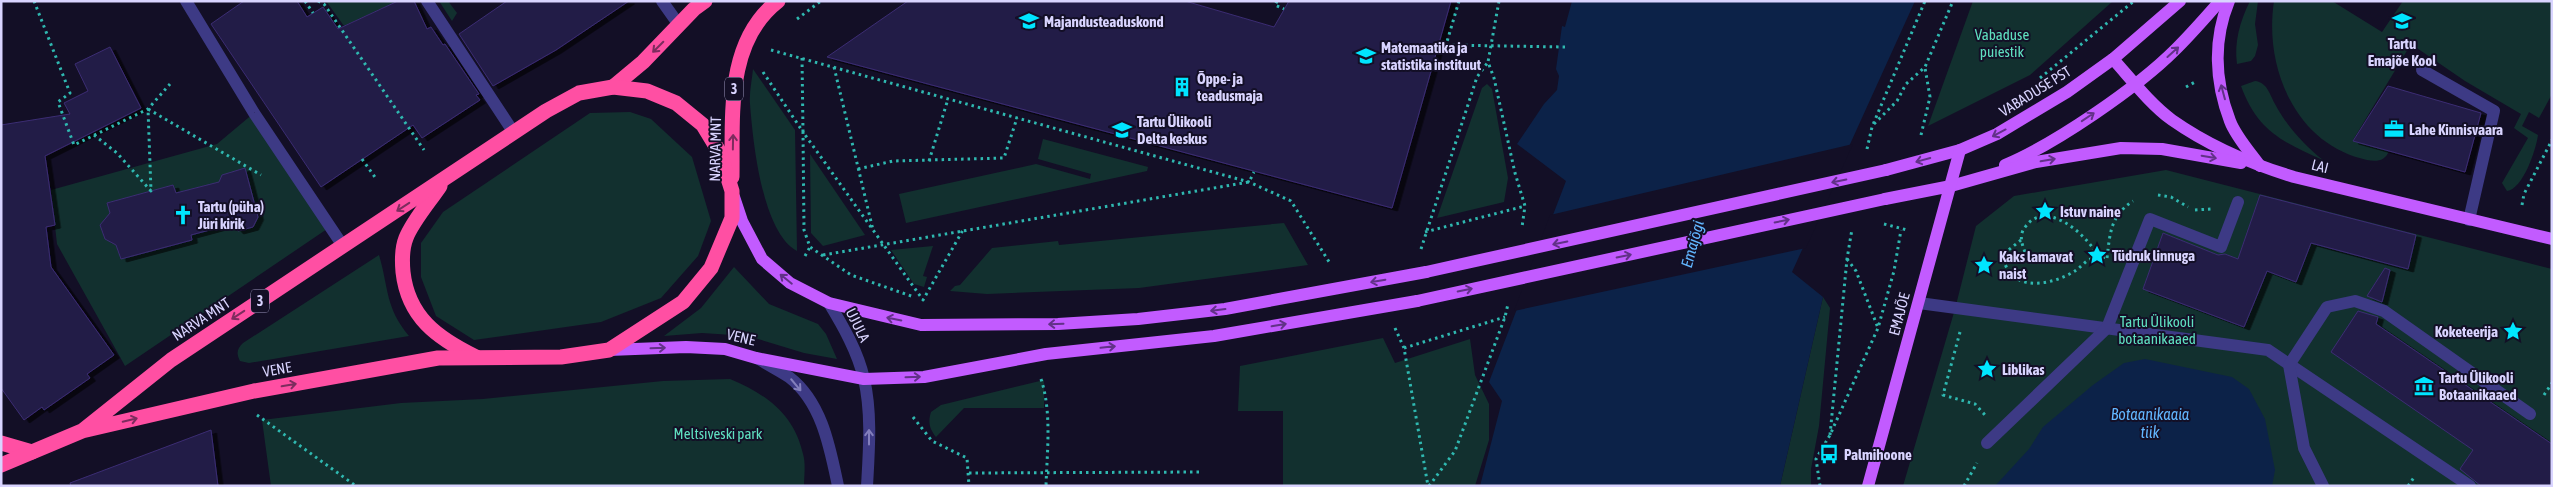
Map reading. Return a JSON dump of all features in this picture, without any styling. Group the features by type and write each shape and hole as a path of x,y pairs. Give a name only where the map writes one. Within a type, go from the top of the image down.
{"highway":[{"path":"613,87 643,62 705,1"},
{"name":"NARVA MNT","path":"609,350 683,302 711,268 732,218 734,85 742,50 764,12 778,1"},
{"name":"NARVA MNT","path":"1,465 82,431 171,360 546,111 579,93 613,87"},
{"path":"613,87 647,91 668,100 703,125 720,153 732,191"},
{"path":"444,180 406,238 402,262 405,289 419,318 453,346 479,359"},
{"name":"VENE","path":"82,431 254,391 438,358 479,359 561,356 609,350"},
{"path":"1,443 32,452"}],"main road":[{"name":"VABADUSE PST","path":"829,303 921,325 1058,324 1138,320 1225,310 1426,272 1886,170 1960,150 1998,134 2067,92 2113,59 2180,1"},
{"path":"1951,186 2013,161 2087,118 2135,83 2175,50 2220,1"},
{"path":"2229,1 2220,21 2216,48 2220,80 2230,122 2260,166"},
{"name":"LAI","path":"2113,59 2171,119 2208,142 2260,166 2294,177 2552,239"},
{"path":"1951,186 2036,162 2122,148 2162,148 2260,166"},
{"name":"EMAJÕE","path":"1868,486 1960,150"},
{"name":"VENE","path":"609,350 725,349 756,358 864,379 924,377 1046,354 1214,336 1417,301 1951,186"},
{"name":"UJULA","path":"732,191 742,221 762,259 790,283 829,303"}],"street":[{"path":"186,1 254,113 343,246"},
{"path":"427,1 514,133"},
{"path":"662,1 680,25"},
{"path":"2422,70 2494,111 2469,220"},
{"path":"1988,443 2107,328 2150,219 2221,247 2238,202"},
{"path":"2323,486 2304,448 2289,365 2327,307 2355,302 2384,311 2530,414"},
{"name":"UJULA","path":"829,303 846,332 864,379 869,433 867,486"},
{"path":"1919,303 2268,350 2470,486"},
{"path":"756,358 790,378 812,404 828,438 838,486"}],"path":[{"path":"34,1 70,93 58,102 74,144 148,109 170,84"},
{"path":"305,1 313,13"},
{"path":"318,1 324,4 424,150"},
{"path":"792,23 821,1"},
{"path":"1277,1 1275,5 1284,9"},
{"path":"1459,1 1446,45 1565,48"},
{"path":"1872,126 1897,101 1906,84 1925,68 1953,1"},
{"path":"2035,82 2136,2"},
{"path":"769,56 774,42"},
{"path":"771,50 1249,182 1291,201 1332,267 1322,269"},
{"path":"802,58 804,230 810,247 851,275 923,300 930,300"},
{"path":"1420,251 1476,77 1488,62"},
{"path":"765,67 763,72 803,132 923,300"},
{"path":"834,67 874,233"},
{"path":"1919,141 1930,97 1925,68"},
{"path":"2186,87 2198,80"},
{"path":"930,161 948,99"},
{"path":"94,135 117,153 151,191 148,109"},
{"path":"148,109 261,175"},
{"path":"858,169 892,161 1004,158 1017,118"},
{"path":"2522,205 2524,194 2552,140"},
{"path":"362,159 377,180"},
{"path":"1249,182 1254,172"},
{"path":"822,255 1249,182"},
{"path":"1425,232 1526,206"},
{"path":"2021,240 2006,252 2005,264 2013,278 2022,282 2041,284 2052,281 2074,272 2091,259 2106,257 2102,252 2094,250 2084,238 2066,224 2040,216 2028,222 2022,233 2021,240 2025,252"},
{"path":"1883,224 1900,230 1907,230"},
{"path":"923,300 964,230"},
{"path":"1820,486 1816,459 1830,435 1878,328 1894,271 1900,230"},
{"path":"805,256 810,247"},
{"path":"2091,259 2094,250"},
{"path":"1847,259 1856,271 1878,328"},
{"path":"1404,348 1505,317"},
{"path":"1395,328 1404,348 1428,486"},
{"path":"1969,334 1959,332 1943,395 1975,404 1999,432"},
{"path":"1042,380 1045,392 1047,430 1046,486"},
{"path":"252,409 262,420 356,486"},
{"path":"913,417 932,441 967,458 969,486"},
{"path":"969,473 1200,472"}],"green space":[{"path":"326,1 398,1 344,26"},
{"path":"439,1 448,1 457,13 452,21"},
{"name":"Vabaduse puiestik","path":"1973,1 2113,1 2030,75 1928,126"},
{"path":"2250,1 2258,1 2255,24 2258,45 2255,56 2251,61 2237,64 2236,48 2239,32 2243,16"},
{"path":"2274,1 2332,1 2382,32 2403,1 2552,1 2552,94 2539,118 2529,112 2522,126 2538,135 2532,159 2518,184 2513,189 2507,191 2502,183 2528,138 2514,128 2521,114 2465,81 2411,44 2353,140 2389,151 2385,157 2374,161 2367,160 2342,152 2331,146 2303,120 2284,87 2274,51 2272,26"},
{"path":"753,69 795,130 797,251 785,241 775,225 762,185 757,162 750,104"},
{"path":"2255,81 2265,86 2279,112 2290,127 2323,160 2283,140 2263,124 2247,101 2241,86"},
{"path":"1487,84 1492,89 1508,178 1504,202 1437,218 1482,88"},
{"path":"630,112 651,119 692,157 711,221 698,256 661,298 601,322 474,340 436,316 421,277 421,243 443,212 590,113"},
{"path":"254,113 330,227 125,366 57,244 51,190 217,144"},
{"path":"1043,139 1148,167 1147,171 906,223 899,194 1036,164 1090,179 1091,174 1038,159"},
{"path":"810,154 865,235 823,246 811,233"},
{"name":"Tartu Ülikooli botaanikaaed","path":"2166,170 2552,269 2552,486 1903,486 1955,309 1976,226 2014,196"},
{"path":"1284,223 1308,265 1139,288 987,294 950,291 955,286 960,285 992,248 1058,241 1059,245"},
{"path":"933,246 923,276 927,277 924,287 914,284 891,250"},
{"path":"379,255 392,307 401,326 409,336 249,363 240,361 238,351 243,343"},
{"path":"734,267 769,304 818,324 826,334 837,359 804,353 748,336 702,333 664,336 701,308"},
{"path":"1823,297 1830,308 1819,426 1811,469 1811,486 1780,486"},
{"path":"1383,338 1395,363 1470,339 1475,375 1489,404 1489,440 1475,486 1283,486 1283,411 1238,411 1240,366"},
{"name":"Meltsiveski park","path":"730,379 767,399 777,407 793,428 803,454 805,466 804,486 271,486 262,420 401,403 483,399 663,381"},
{"path":"1044,380 1044,408 964,408 936,437 932,431 929,422 931,412 941,405"}],"water":[{"name":"Emajõgi","path":"1572,1 1915,1 1792,272 1823,297 1780,486 1480,486 1502,401 1489,382 1566,181 1517,144 1544,104 1557,90 1559,76 1556,69 1562,26 1565,27"},
{"name":"Botaanikaaia tiik","path":"2145,359 2232,377 2249,389 2265,419 2275,470 2272,486 1995,486 2029,449 2043,427 2093,385 2124,363"}],"pier":[{"path":"1853,144 1806,248 1514,311 1550,215"}],"building":[{"path":"244,1 297,1 307,17 323,7 338,29 398,1 414,1 427,29 431,27 443,45 445,44 479,94 476,95 480,100 422,138 413,125 321,187 211,24"},
{"path":"507,1 629,1 556,50 493,86 459,34"},
{"name":"Õppe- ja teadusmaja","path":"908,1 1185,1 1274,27 1289,1 1451,1 1392,208 827,57"},
{"path":"110,47 141,108 45,156 55,225 46,227 51,267 114,355 87,374 90,378 44,410 42,407 24,420 1,388 1,125 70,114 64,103 88,91 75,64"},
{"path":"2388,86 2481,113 2465,172 2353,141"},
{"name":"Tartu (püha) Jüri kirik","path":"245,168 258,217 253,227 238,231 232,224 191,235 192,240 121,259 116,245 105,239 100,225 110,213 107,203 173,185 176,193 219,182 222,175"},
{"path":"2260,195 2416,235 2408,269 2311,243 2296,282 2267,271 2244,327 2143,289 2163,233 2218,255 2225,254 2238,259"},
{"path":"2385,268 2390,270 2382,302 2367,296"},
{"name":"Tartu Ülikooli Botaanikaaed","path":"2358,311 2378,317 2376,324 2552,444 2552,486 2481,486 2460,469 2473,450 2331,352"},
{"path":"211,430 218,486 71,486 70,483"}],"place":[{"name":"Majandusteaduskond","path":"1029,21"},
{"name":"Tartu Emajõe Kool","path":"2402,21"},
{"name":"Matemaatika ja statistika instituut","path":"1366,56"},
{"name":"Õppe- ja teadusmaja","path":"1182,87"},
{"name":"Lahe Kinnisvaara","path":"2394,129"},
{"name":"Tartu Ülikooli Delta keskus","path":"1122,130"},
{"name":"Istuv naine","path":"2045,211"},
{"name":"Tartu (püha) Jüri kirik","path":"183,215"},
{"name":"Tüdruk linnuga","path":"2097,255"},
{"name":"Kaks lamavat naist","path":"1984,265"},
{"name":"Koketeerija","path":"2513,331"},
{"name":"Liblikas","path":"1987,369"},
{"name":"Tartu Ülikooli Botaanikaaed","path":"2424,386"},
{"name":"Palmihoone","path":"1829,454"}]}
